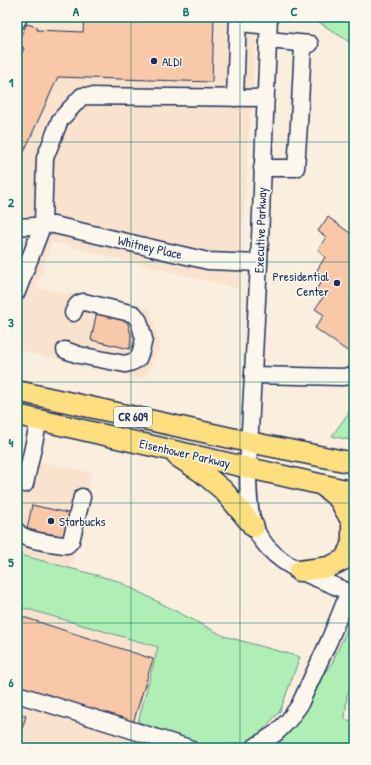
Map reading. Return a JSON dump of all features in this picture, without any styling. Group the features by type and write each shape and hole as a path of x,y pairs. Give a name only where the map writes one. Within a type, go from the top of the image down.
{"main road":[{"name":"Eisenhower Parkway","path":"17,391 249,442 354,463"},
{"name":"Eisenhower Parkway","path":"17,415 354,492"},
{"path":"167,450 200,471 222,490 254,527"},
{"path":"299,571 329,567 345,559 352,543 352,522 340,499 322,485"}],"street":[{"path":"17,21 19,17"},
{"path":"234,98 238,20 268,28 306,44 296,168 262,168"},
{"name":"Executive Parkway","path":"254,527 248,496 248,467 268,28"},
{"path":"17,292 43,224 45,158 60,120 82,96 265,98"},
{"name":"Whitney Place","path":"17,226 24,227 43,224 54,225 208,261 258,263"},
{"path":"65,350 79,355 125,364 138,358 142,351 144,339 139,321 134,314 84,302 79,303 73,313"},
{"path":"253,375 342,377 351,376 354,374"},
{"path":"25,484 39,420"},
{"path":"17,530 21,536 67,545 71,541 82,497"},
{"path":"253,748 276,733 288,721 299,706 352,593 299,571 285,563 263,542 254,527"},
{"path":"17,694 118,722 189,748"}],"shaded area":[{"path":"17,17 257,17 239,289 52,242 36,288 150,308 160,348 143,379 17,350"},
{"path":"17,456 92,473 70,568 17,554"},
{"path":"17,606 158,647 127,748 17,748"}],"green space":[{"path":"311,17 354,17 354,45"},
{"path":"354,405 354,441 332,436"},
{"path":"17,554 118,581 224,636 300,657 280,711 252,742 206,747 138,722 158,647 17,606"},
{"path":"354,613 354,682 347,695 345,719 354,722 354,748 261,748 319,681 333,661"}],"building":[{"path":"84,17 214,17 212,82 58,77 17,167 17,64 24,48 17,42 27,24 37,27 37,30 83,32"},
{"name":"Presidential Center","path":"328,217 354,236 354,348 350,353 315,328 324,315 315,309 324,296 316,289 325,277 317,270 325,257 318,250 326,237 318,231"},
{"path":"97,311 125,317 131,335 130,349 91,340"},
{"name":"Starbucks","path":"32,505 72,514 66,538 27,530"},
{"path":"17,615 153,659 133,723 17,685"},
{"path":"17,713 26,716 17,746"}],"place":[{"name":"ALDI","path":"154,61"},
{"name":"Presidential Center","path":"337,283"},
{"name":"Starbucks","path":"51,521"}]}
